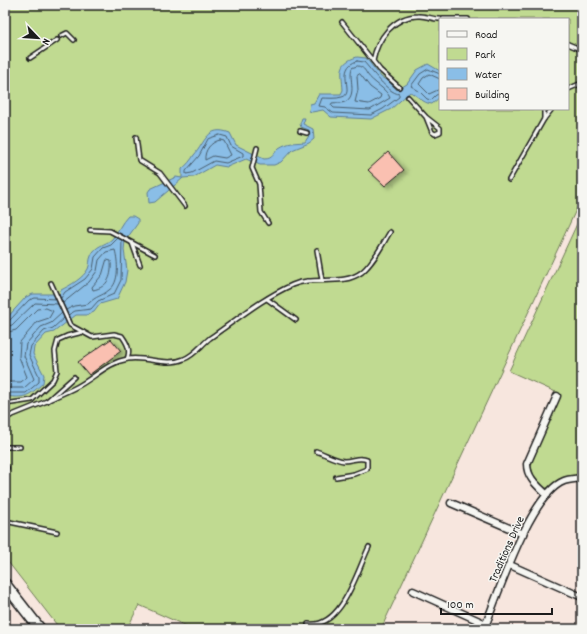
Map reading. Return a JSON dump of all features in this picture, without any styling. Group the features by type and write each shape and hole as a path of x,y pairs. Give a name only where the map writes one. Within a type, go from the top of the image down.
{"main road":[{"path":"5,584 40,629"}],"street":[{"path":"547,495 530,478 527,471 527,464 557,396"},
{"name":"Traditions Drive","path":"485,627 523,534 543,498 563,481 582,478"},
{"path":"451,503 523,534"},
{"path":"510,565 582,597"},
{"path":"413,591 485,627"}],"lane":[{"path":"374,61 378,42 397,22 419,16 439,19"},
{"path":"342,22 380,70 399,87"},
{"path":"61,36 67,33 74,40"},
{"path":"30,58 57,40"},
{"path":"569,44 582,50"},
{"path":"569,88 582,82"},
{"path":"408,97 426,117 440,128 440,132 435,134 432,132 426,117"},
{"path":"544,110 544,119"},
{"path":"509,180 544,119 551,110"},
{"path":"300,131 307,133"},
{"path":"136,137 139,160 160,173 185,206"},
{"path":"257,148 252,168 259,184 261,212 268,223"},
{"path":"90,230 110,230 155,255"},
{"path":"5,418 79,386 112,364 127,359 143,358 163,363 183,360 190,356 208,339 227,325 267,299 301,282 343,279 362,272 372,262 390,232"},
{"path":"132,243 140,265"},
{"path":"317,250 322,280"},
{"path":"51,283 67,322 92,337 114,334 122,336 128,348 127,359"},
{"path":"267,299 296,320"},
{"path":"5,404 32,400 47,387 53,380 57,371 55,351 58,340 83,332"},
{"path":"47,400 74,377"},
{"path":"5,448 20,447"},
{"path":"316,451 339,460 346,461 362,457 367,460 366,469 354,474 336,477"},
{"path":"5,521 57,532"},
{"path":"308,624 314,625 323,622 337,613 369,547"}],"green space":[{"path":"5,5 582,5 582,197 381,629 193,629 139,605 127,629 60,629 5,558"},
{"path":"582,213 582,475 562,480 547,488 536,480 531,467 531,457 560,394 509,371"}],"water":[{"path":"357,57 366,58 381,77 388,81 397,90 407,84 417,70 428,64 439,70 439,98 432,104 410,92 391,109 371,119 331,117 323,110 312,112 309,111 310,104 314,103 319,94 341,94 343,90 342,69 346,62"},
{"path":"302,118 305,118 303,124 313,129 314,139 309,143 292,150 281,162 274,165 260,165 246,159 227,167 215,165 194,177 183,178 155,202 149,203 148,192 150,189 176,177 182,178 182,169 211,133 222,131 230,133 236,145 264,159 267,159 272,157 282,146 292,143 305,142 310,134 309,130 301,127 300,124"},
{"path":"128,216 133,216 138,219 138,223 125,241 124,250 127,270 125,282 117,299 100,304 94,312 87,315 76,315 54,332 46,334 34,347 33,354 44,375 43,383 26,396 5,396 5,320 26,297 33,294 60,294 61,290 73,284 88,269 93,252 98,247 112,239"}],"building":[{"path":"388,152 404,170 385,186 368,170"},
{"path":"111,339 121,351 89,375 78,362"}]}
